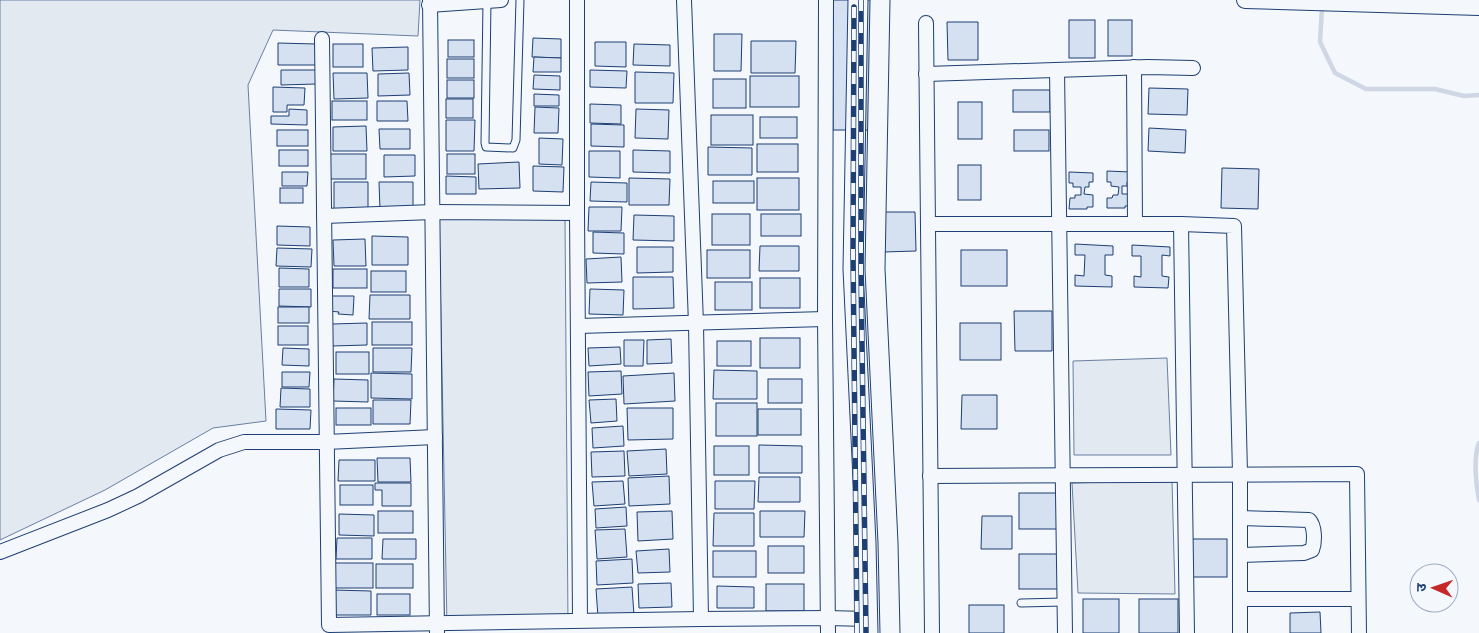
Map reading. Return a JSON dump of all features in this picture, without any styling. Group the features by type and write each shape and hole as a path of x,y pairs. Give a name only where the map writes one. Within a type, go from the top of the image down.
{"main road":[{"path":"858,0 853,270 868,626"},
{"path":"880,0 875,269 890,633"}],"street":[{"path":"437,628 429,2 494,0"},
{"path":"577,0 580,620"},
{"path":"684,0 696,324 701,619"},
{"path":"826,0 825,319 828,633"},
{"path":"1245,0 1479,7"},
{"path":"926,23 932,633"},
{"path":"322,39 329,625 437,628 580,620 668,626 701,619 828,618 868,626"},
{"path":"926,74 1134,67 1193,68"},
{"path":"1134,67 1135,224"},
{"path":"1057,70 1065,633"},
{"path":"324,216 433,212 577,213"},
{"path":"928,224 1180,224 1234,226 1240,474 1240,633"},
{"path":"1180,224 1187,633"},
{"path":"578,326 825,319"},
{"path":"0,552 108,510 138,496 219,450 244,442 326,442 435,436"},
{"path":"930,476 1357,474 1359,633"},
{"path":"1240,518 1309,520 1312,526 1314,546 1312,550 1304,553 1240,555"},
{"path":"1240,599 1358,599"}],"lane":[{"path":"494,0 485,143 486,147 491,148 513,148 516,140 520,0"},
{"path":"1021,603 1064,602"}],"shaded area":[{"path":"0,0 420,0 418,36 273,30 248,85 266,421 213,428 105,490 0,540"},
{"path":"439,218 565,218 568,624 447,626"},
{"path":"1167,358 1171,455 1074,455 1073,361"},
{"path":"1172,480 1175,594 1078,593 1072,483"}],"building":[{"path":"833,0 881,0 881,130 833,130"},
{"path":"1069,20 1095,20 1095,58 1069,58"},
{"path":"1108,20 1132,20 1132,56 1108,56"},
{"path":"947,22 978,22 978,60 948,60"},
{"path":"714,34 742,34 741,71 714,71"},
{"path":"533,38 561,39 561,58 532,57"},
{"path":"448,40 474,40 474,57 448,57"},
{"path":"751,41 796,41 795,73 751,73"},
{"path":"595,42 626,42 626,67 595,66"},
{"path":"278,43 316,44 316,65 278,65"},
{"path":"333,44 363,44 363,67 333,67"},
{"path":"634,44 670,45 670,66 633,65"},
{"path":"408,47 408,70 373,71 372,48"},
{"path":"534,57 561,58 561,72 533,72"},
{"path":"447,59 474,59 474,78 447,78"},
{"path":"281,70 316,70 316,84 281,85"},
{"path":"590,70 627,71 626,88 590,87"},
{"path":"635,72 674,73 673,103 635,103"},
{"path":"333,73 367,73 368,98 334,99"},
{"path":"409,73 410,95 378,96 378,74"},
{"path":"534,75 560,76 560,90 533,89"},
{"path":"750,76 799,76 799,107 750,107"},
{"path":"713,79 746,79 746,108 713,108"},
{"path":"447,80 474,80 474,98 447,98"},
{"path":"273,87 305,88 304,105 287,105 287,112 273,112"},
{"path":"1149,88 1188,89 1187,115 1148,114"},
{"path":"1013,90 1050,90 1050,112 1013,112"},
{"path":"534,94 559,95 559,106 534,106"},
{"path":"446,99 473,99 473,118 446,118"},
{"path":"332,101 367,101 367,120 332,120"},
{"path":"377,101 407,101 408,121 377,121"},
{"path":"958,102 982,102 982,139 958,139"},
{"path":"590,104 621,105 621,124 590,123"},
{"path":"535,107 559,108 558,133 534,133"},
{"path":"289,109 307,110 307,125 271,124 271,116 289,116"},
{"path":"636,109 669,110 668,139 635,138"},
{"path":"711,115 753,115 753,145 711,145"},
{"path":"760,117 797,117 797,138 760,138"},
{"path":"446,120 475,120 474,151 446,151"},
{"path":"591,124 624,125 624,147 591,146"},
{"path":"366,126 367,151 333,151 333,127"},
{"path":"1149,128 1186,130 1185,153 1148,151"},
{"path":"379,129 410,129 410,149 380,149"},
{"path":"277,130 308,130 308,146 277,146"},
{"path":"1014,130 1049,130 1049,151 1014,151"},
{"path":"539,138 563,139 562,165 539,164"},
{"path":"757,144 798,144 798,172 757,172"},
{"path":"708,147 752,148 752,175 708,175"},
{"path":"279,150 308,150 308,166 279,166"},
{"path":"633,150 670,151 670,173 633,172"},
{"path":"589,151 620,151 620,178 589,177"},
{"path":"330,154 366,154 366,179 330,179"},
{"path":"447,154 475,154 475,174 447,174"},
{"path":"384,155 415,155 415,176 384,177"},
{"path":"519,162 520,188 479,189 478,164"},
{"path":"958,165 981,165 981,200 958,200"},
{"path":"533,166 564,167 563,192 533,191"},
{"path":"1222,168 1259,169 1258,209 1221,208"},
{"path":"1107,171 1131,172 1131,182 1127,182 1127,186 1122,186 1122,194 1131,194 1131,206 1107,208 1107,198 1118,195 1119,187 1111,186 1111,182 1107,182"},
{"path":"282,172 308,172 307,186 282,186"},
{"path":"1069,172 1093,173 1093,182 1089,182 1089,187 1085,187 1084,194 1093,195 1093,207 1069,209 1070,198 1075,198 1075,195 1081,195 1081,187 1073,187 1073,183 1069,183"},
{"path":"446,176 476,177 476,194 446,194"},
{"path":"629,178 670,179 669,205 629,205"},
{"path":"757,178 799,178 799,210 757,210"},
{"path":"713,181 754,181 754,203 713,203"},
{"path":"334,182 368,182 368,208 334,209"},
{"path":"379,182 413,182 413,209 380,210"},
{"path":"591,182 627,183 627,202 590,201"},
{"path":"280,188 303,188 303,203 280,203"},
{"path":"589,207 622,207 621,231 588,231"},
{"path":"882,212 915,212 916,251 883,252"},
{"path":"712,214 750,214 750,245 712,245"},
{"path":"761,214 801,214 801,236 761,236"},
{"path":"634,215 674,216 674,241 633,240"},
{"path":"277,226 310,227 310,246 277,245"},
{"path":"593,232 624,233 624,254 593,253"},
{"path":"372,236 408,237 408,265 372,265"},
{"path":"365,239 366,266 334,266 333,240"},
{"path":"1075,244 1113,246 1113,255 1105,255 1105,275 1112,276 1112,287 1075,286 1075,275 1084,276 1085,255 1075,255"},
{"path":"1132,245 1170,247 1170,256 1162,255 1162,276 1169,277 1168,288 1134,287 1134,276 1141,277 1141,256 1132,256"},
{"path":"760,246 799,246 799,271 759,271"},
{"path":"637,247 673,247 673,272 637,273"},
{"path":"277,248 312,249 311,267 276,266"},
{"path":"707,250 750,250 750,278 707,278"},
{"path":"961,250 1007,250 1007,286 961,286"},
{"path":"621,257 622,282 587,283 586,259"},
{"path":"279,268 309,269 309,287 279,287"},
{"path":"333,269 367,269 367,288 333,288"},
{"path":"371,271 406,271 406,292 371,292"},
{"path":"633,277 673,277 674,308 633,309"},
{"path":"760,278 800,278 800,308 760,308"},
{"path":"715,282 752,282 752,310 715,310"},
{"path":"279,289 311,289 311,307 279,306"},
{"path":"590,289 624,290 623,315 589,314"},
{"path":"370,295 410,295 410,319 369,319"},
{"path":"329,296 354,296 353,315 328,311"},
{"path":"278,307 309,307 309,323 278,323"},
{"path":"1014,311 1052,311 1052,351 1015,351"},
{"path":"372,322 412,322 412,345 372,345"},
{"path":"367,323 367,345 332,346 332,324"},
{"path":"960,323 1001,323 1001,360 960,360"},
{"path":"278,326 308,326 308,345 278,345"},
{"path":"760,338 800,338 800,368 760,368"},
{"path":"671,339 672,363 647,364 647,340"},
{"path":"624,340 644,340 643,366 624,366"},
{"path":"717,341 751,341 751,366 717,366"},
{"path":"620,347 621,364 589,366 588,348"},
{"path":"283,348 309,349 309,366 282,365"},
{"path":"373,348 412,348 411,372 373,372"},
{"path":"336,352 369,352 369,374 336,374"},
{"path":"714,370 757,371 757,399 713,399"},
{"path":"621,371 622,394 589,396 588,372"},
{"path":"282,372 310,372 309,387 282,387"},
{"path":"371,373 412,374 412,399 371,398"},
{"path":"674,373 675,401 624,404 623,376"},
{"path":"334,379 368,380 368,402 333,401"},
{"path":"768,379 802,379 802,403 768,403"},
{"path":"281,388 310,389 310,407 280,407"},
{"path":"962,395 997,395 997,429 961,429"},
{"path":"616,399 617,421 591,423 589,400"},
{"path":"373,400 411,400 410,424 373,424"},
{"path":"716,403 757,403 757,436 716,436"},
{"path":"336,408 371,408 371,425 336,425"},
{"path":"627,408 673,408 673,439 628,440"},
{"path":"276,409 311,410 310,429 276,429"},
{"path":"758,409 801,409 801,435 758,435"},
{"path":"623,426 624,446 593,448 592,428"},
{"path":"759,445 802,446 802,473 759,473"},
{"path":"714,446 749,446 749,475 714,475"},
{"path":"666,449 667,474 629,476 627,451"},
{"path":"624,451 625,476 592,477 591,452"},
{"path":"377,458 410,458 411,482 378,482"},
{"path":"339,460 375,460 375,481 338,481"},
{"path":"669,476 670,504 629,506 628,478"},
{"path":"759,477 800,477 800,502 758,502"},
{"path":"623,481 625,504 594,506 592,482"},
{"path":"715,481 755,481 754,509 715,509"},
{"path":"375,483 411,483 411,506 382,506 382,490 375,490"},
{"path":"340,485 373,485 373,505 340,505"},
{"path":"1019,493 1059,493 1059,529 1019,529"},
{"path":"626,507 627,526 596,528 595,509"},
{"path":"378,511 413,511 413,533 378,533"},
{"path":"672,511 673,539 638,541 637,512"},
{"path":"760,511 805,511 804,537 760,537"},
{"path":"714,513 754,513 754,546 713,546"},
{"path":"339,514 374,515 374,536 339,535"},
{"path":"982,516 1012,516 1012,549 981,549"},
{"path":"625,529 627,557 597,559 595,530"},
{"path":"337,538 372,538 372,559 336,559"},
{"path":"383,539 416,539 416,559 382,559"},
{"path":"1191,539 1227,539 1227,577 1191,577"},
{"path":"768,546 804,546 804,573 768,573"},
{"path":"669,549 670,572 638,573 636,551"},
{"path":"713,551 756,551 756,577 713,577"},
{"path":"1019,554 1058,554 1058,589 1019,589"},
{"path":"632,559 633,583 597,585 596,561"},
{"path":"335,563 373,563 373,588 335,588"},
{"path":"376,564 413,564 413,588 376,588"},
{"path":"671,583 672,607 639,608 638,584"},
{"path":"766,584 804,584 804,611 766,611"},
{"path":"717,586 754,587 754,608 717,608"},
{"path":"632,587 634,615 598,617 596,589"},
{"path":"333,590 371,591 371,615 333,615"},
{"path":"377,594 410,594 410,615 377,615"},
{"path":"1083,599 1119,599 1119,633 1083,633"},
{"path":"1139,599 1178,599 1178,633 1139,633"},
{"path":"969,605 1004,605 1004,633 969,633"},
{"path":"1320,612 1321,633 1290,633 1290,613"}],"waterway":[{"path":"1322,7 1320,42 1335,73 1366,89 1435,89 1464,96 1479,95"},
{"path":"1479,443 1476,463 1479,500"}],"railway":[{"path":"861,0 861,271 866,633"},
{"path":"854,7 853,253 857,633"}]}
